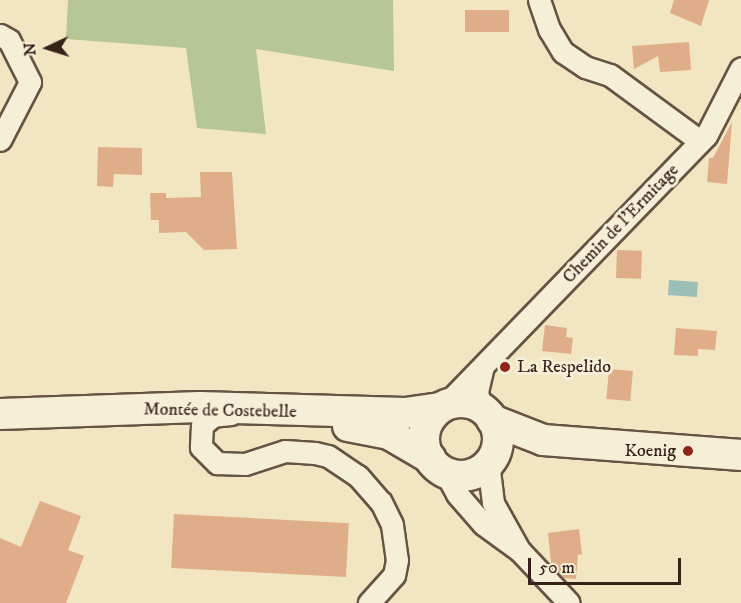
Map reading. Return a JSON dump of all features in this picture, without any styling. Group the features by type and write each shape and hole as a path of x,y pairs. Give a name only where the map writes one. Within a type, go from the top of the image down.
{"main road":[{"path":"543,440 489,461 468,475 437,465 425,431 442,407 467,402 543,440 741,455"},
{"name":"Montée de Costebelle","path":"0,414 200,407 405,413 442,407"},
{"path":"487,414 497,445 489,461"},
{"name":"Montée de Costebelle","path":"0,422 358,426 389,434 437,465"}],"street":[{"path":"539,0 549,29 563,52 585,67 610,75 700,141"},
{"path":"0,35 9,40 30,82 0,140"},
{"name":"Chemin de l'Ermitage","path":"442,407 700,141 741,68"},
{"path":"483,367 477,392 487,414"},
{"path":"279,411 213,416 202,425 201,447 217,463 245,464 285,451 328,456 370,488 388,512 397,560 394,575 369,603"},
{"path":"489,461 493,503 520,551"},
{"path":"437,465 457,494 483,524 520,551 569,603"}],"green space":[{"path":"68,0 393,0 394,71 256,49 266,134 197,128 186,48 66,39"}],"water":[{"path":"669,280 698,282 697,297 668,295"}],"building":[{"path":"674,0 709,0 701,26 670,13"},
{"path":"465,10 509,10 509,32 465,32"},
{"path":"689,42 691,70 660,72 658,56 634,69 632,46"},
{"path":"732,122 727,184 707,182 709,158 713,158"},
{"path":"98,147 142,148 142,175 114,174 113,187 97,186"},
{"path":"200,172 232,172 237,249 204,250 186,232 159,233 159,220 151,220 150,193 166,193 166,198 201,197"},
{"path":"617,250 642,251 641,279 616,278"},
{"path":"545,325 567,328 566,337 573,338 571,354 542,351"},
{"path":"676,328 717,331 715,350 698,349 698,356 674,355"},
{"path":"609,369 633,371 630,401 606,399"},
{"path":"40,501 81,516 68,550 84,556 66,603 0,603 0,538 21,547"},
{"path":"174,514 349,523 346,577 171,568"},
{"path":"579,529 582,554 578,555 576,579 564,578 551,563 548,533"}],"place":[{"name":"La Respelido","path":"505,367"},
{"name":"Koenig","path":"688,451"}]}
